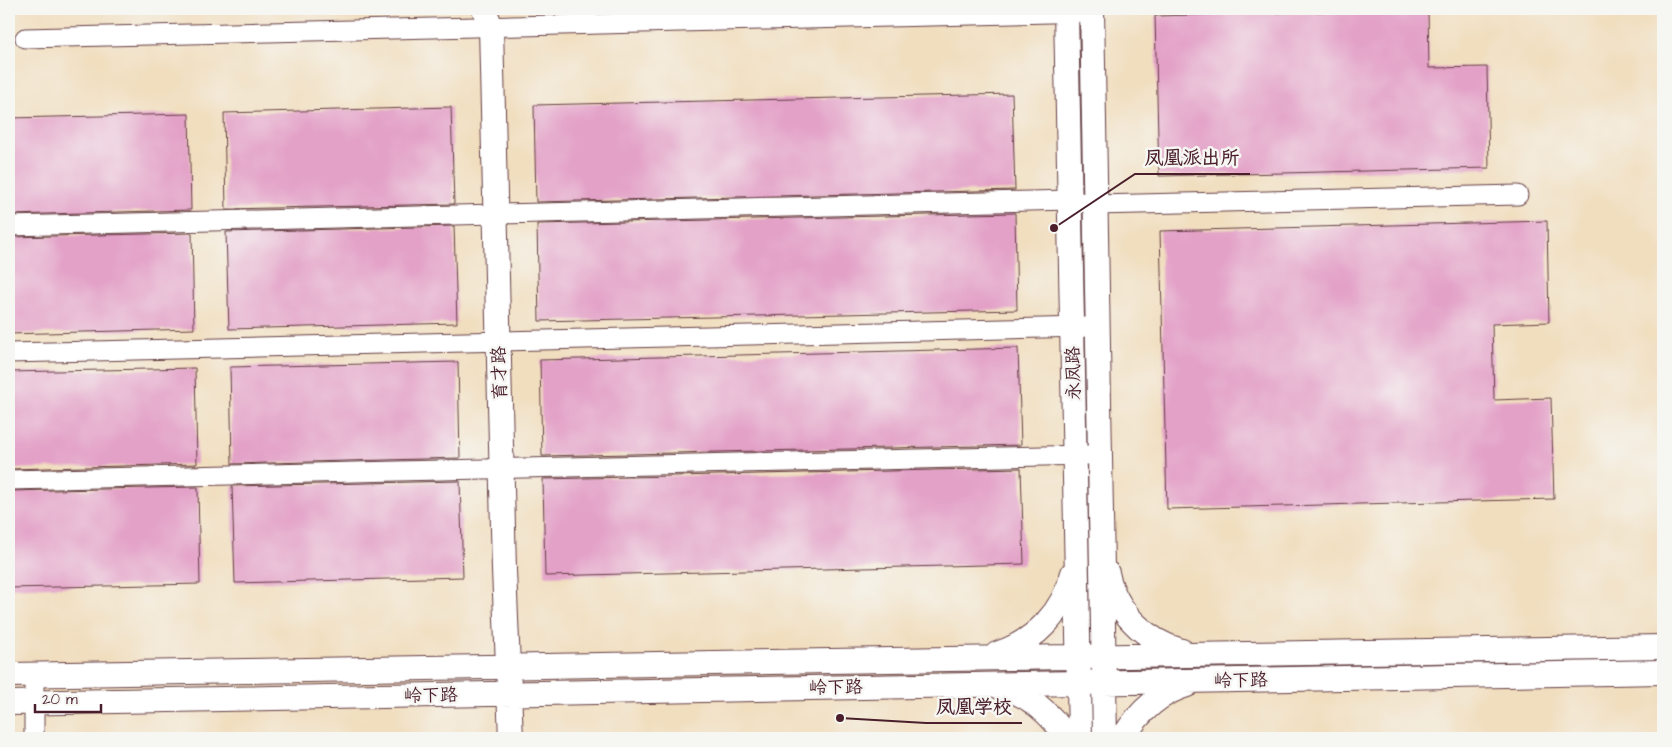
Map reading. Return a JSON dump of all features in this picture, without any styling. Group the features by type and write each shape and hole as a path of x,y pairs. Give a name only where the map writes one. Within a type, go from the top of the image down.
{"street":[{"path":"25,38 487,18 1092,10"},
{"name":"永凤路","path":"1092,10 1105,738"},
{"name":"永凤路","path":"1066,11 1080,738"},
{"name":"育才路","path":"487,18 511,738"},
{"path":"9,226 1070,200 1096,205 1518,195"},
{"path":"9,353 1098,327"},
{"path":"9,480 1100,454"},
{"path":"1101,546 1108,580 1118,601 1130,619 1161,644 1184,651 1208,655"},
{"path":"975,659 1006,651 1026,641 1043,627 1056,612 1069,585 1076,551"},
{"name":"岭下路","path":"9,675 1663,647"},
{"name":"岭下路","path":"9,703 1663,672"},
{"path":"34,675 34,738"},
{"path":"1123,738 1140,716 1156,700 1179,687 1206,680"},
{"path":"981,685 1005,688 1032,701 1054,721 1068,738"}],"building":[{"path":"1428,9 1429,68 1487,67 1489,168 1159,176 1155,16"},
{"path":"1012,94 1015,190 536,202 534,105"},
{"path":"451,107 454,204 226,209 224,113"},
{"path":"189,114 191,210 9,215 9,118"},
{"path":"1015,213 1017,310 539,321 537,224"},
{"path":"1547,221 1549,322 1492,324 1494,400 1551,398 1554,499 1167,509 1160,231"},
{"path":"454,226 457,323 229,329 226,232"},
{"path":"192,233 194,329 9,334 9,237"},
{"path":"1018,348 1021,445 542,456 540,360"},
{"path":"458,362 460,458 232,464 230,367"},
{"path":"195,368 197,464 9,469 9,372"},
{"path":"1021,468 1024,564 545,576 543,479"},
{"path":"460,481 463,577 235,583 232,486"},
{"path":"198,487 200,584 9,588 9,491"}],"place":[{"name":"凤凰派出所","path":"1054,228"},
{"name":"凤凰学校","path":"840,718"}]}
